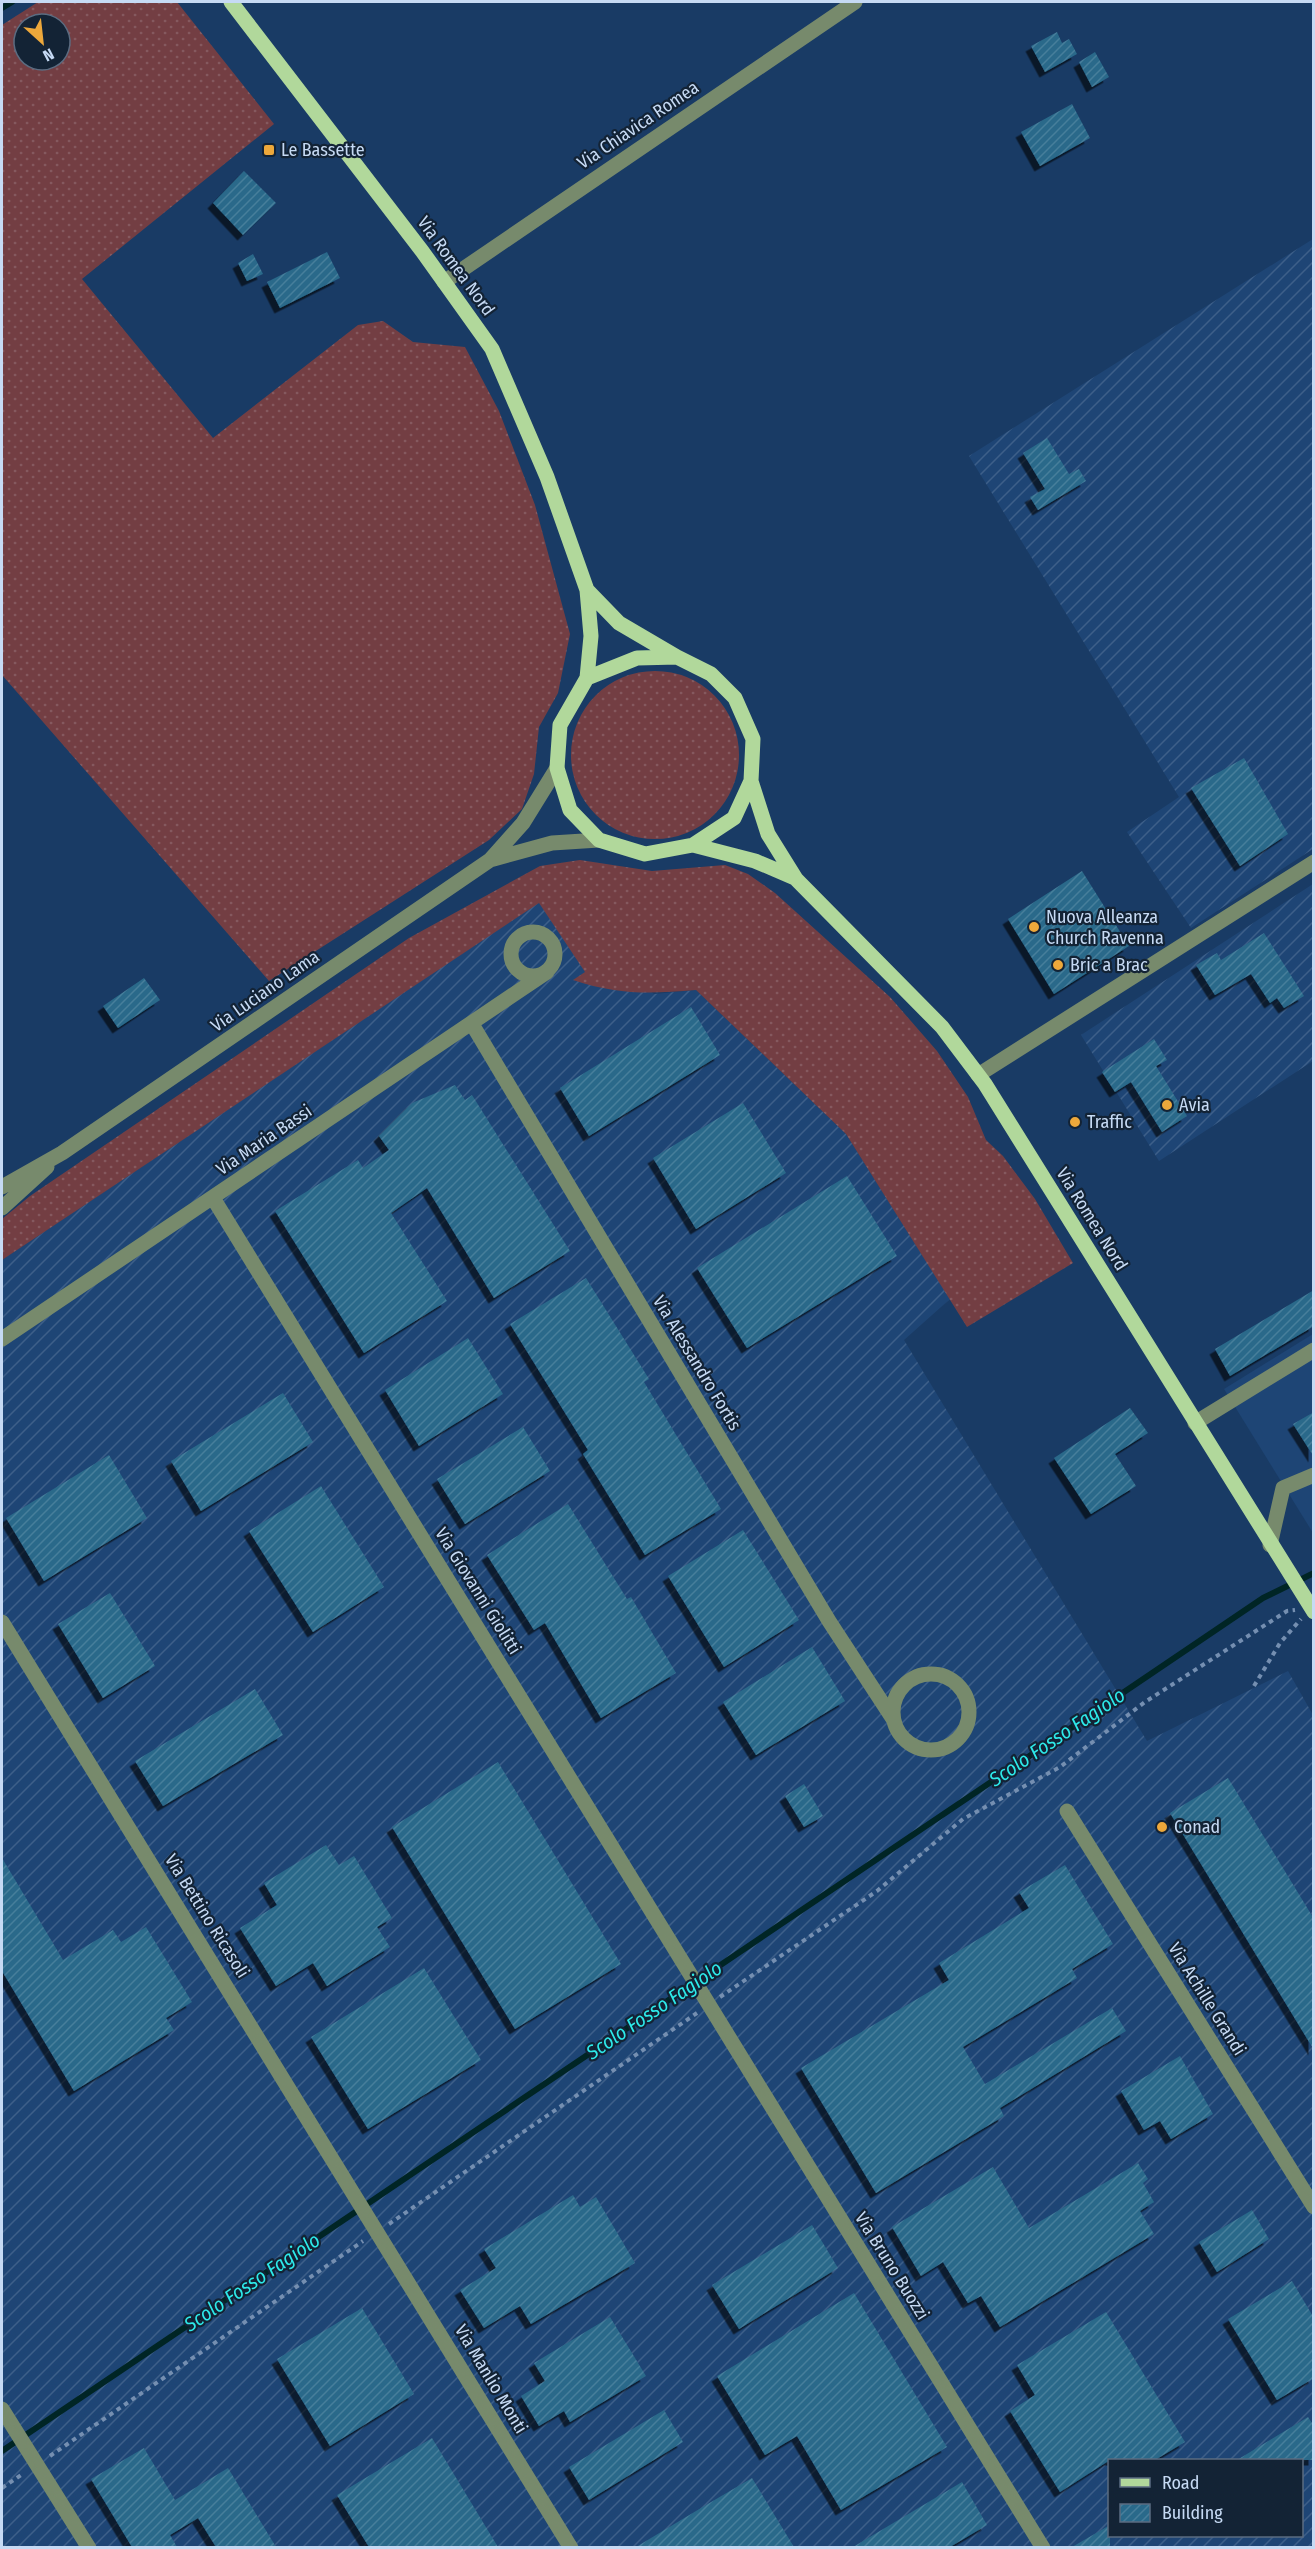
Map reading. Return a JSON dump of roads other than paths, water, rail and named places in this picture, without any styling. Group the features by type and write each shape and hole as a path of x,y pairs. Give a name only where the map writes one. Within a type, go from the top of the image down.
{"main road":[{"name":"Via Romea Nord","path":"231,2 444,282 492,349 547,477 587,590 591,636 587,678"},
{"name":"Via Romea Nord","path":"587,590 619,623 677,657"},
{"path":"677,657 711,674 735,698 753,739 751,781 734,818 693,845 645,854 600,840 570,810 557,768 560,725 587,678 637,658 677,657"},
{"name":"Via Romea Nord","path":"751,781 768,834 796,879 942,1027 978,1075 1312,1609"},
{"name":"Via Romea Nord","path":"693,845 755,861 796,879"}],"street":[{"name":"Via Chiavica Romea","path":"444,282 855,2"},
{"name":"Via Luciano Lama","path":"2,1187 62,1153 490,860 523,823 557,768"},
{"name":"Via Luciano Lama","path":"490,860 552,843 600,840"},
{"path":"978,1075 1314,862"},
{"name":"Via Maria Bassi","path":"2,1339 547,972"},
{"name":"Via Alessandro Fortis","path":"472,1024 817,1602 893,1719 898,1731 907,1741 921,1748 934,1749 954,1741 963,1731 969,1715 968,1702 956,1683 945,1676 927,1674 904,1684 896,1695 893,1719"},
{"name":"Via Luciano Lama","path":"2,1208 62,1153"},
{"name":"Via Giovanni Giolitti","path":"213,1198 708,2005"},
{"path":"1195,1423 1314,1350"},
{"path":"1270,1545 1283,1488 1314,1475"},
{"name":"Via Bettino Ricasoli","path":"2,1622 378,2231"},
{"name":"Via Achille Grandi","path":"1067,1811 1314,2207"},
{"name":"Via Bruno Buozzi","path":"708,2005 1043,2547"},
{"name":"Via Manlio Monti","path":"378,2231 571,2547"},
{"path":"2,2409 89,2547"}],"waterway":[{"path":"2,8 12,2"},
{"name":"Scolo Fosso Fagiolo","path":"2,2451 1263,1598 1314,1573"}],"place":[{"name":"Le Bassette","path":"269,150"},
{"name":"Nuova Alleanza Church Ravenna","path":"1034,927"},
{"name":"Bric a Brac","path":"1058,965"},
{"name":"Avia","path":"1167,1105"},
{"name":"Traffic","path":"1075,1122"},
{"name":"Conad","path":"1162,1827"}]}
